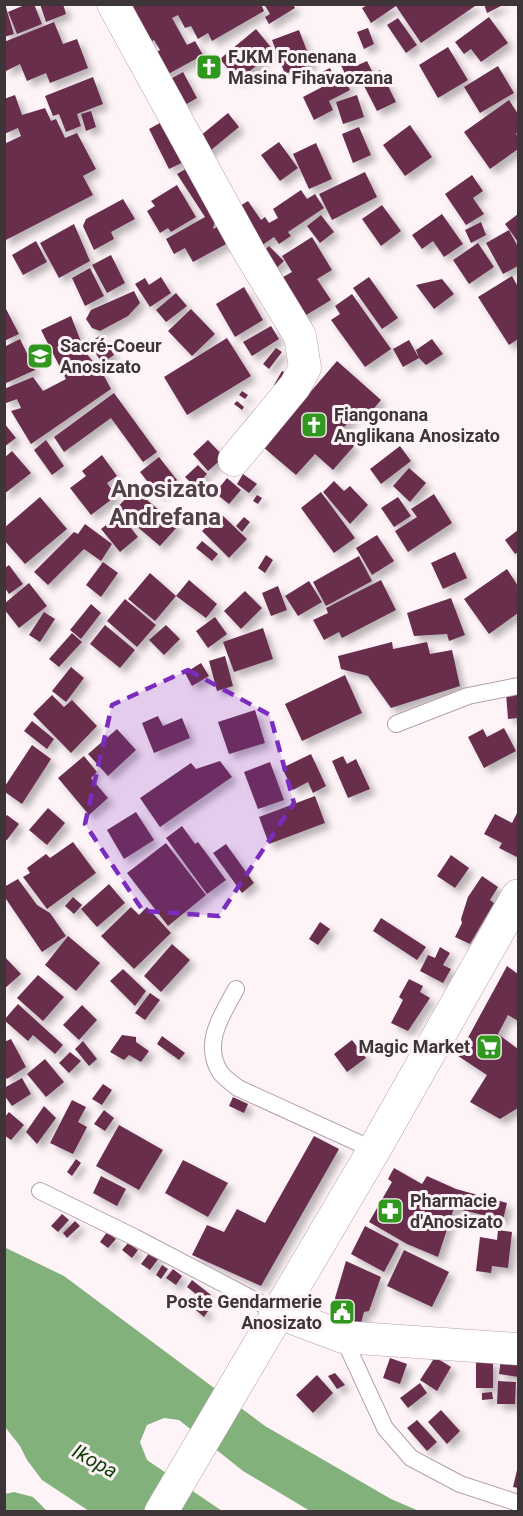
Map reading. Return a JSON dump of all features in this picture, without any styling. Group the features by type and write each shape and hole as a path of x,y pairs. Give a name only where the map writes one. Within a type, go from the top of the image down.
{"main road":[{"path":"161,1512 374,1150 519,896"}],"street":[{"path":"113,4 249,252 300,336 305,368 295,386 234,460"},
{"path":"273,1322 343,1337 519,1349"}],"lane":[{"path":"396,724 468,696 519,686"},
{"path":"236,989 214,1028 212,1055 221,1073 238,1088 374,1150"},
{"path":"40,1191 136,1238 273,1322"},
{"path":"343,1337 385,1428 411,1458 460,1484 519,1503"}],"highlighted area":[{"path":"188,670 270,715 294,803 219,916 143,911 85,824 112,705"}],"water":[{"name":"Ikopa","path":"4,1247 64,1276 265,1426 391,1499 419,1511 310,1511 243,1471 179,1420 164,1418 147,1425 140,1442 147,1460 222,1511 89,1511 42,1480 5,1427"},
{"path":"14,1492 33,1497 47,1511 5,1511 5,1494"}],"building":[{"path":"4,4 14,34 4,37"},
{"path":"27,4 34,4 42,24 17,34 8,12"},
{"path":"40,4 63,4 66,14 46,22"},
{"path":"127,4 261,4 264,11 212,41 208,33 198,39 191,26 185,28 178,15 172,18 187,45 195,41 203,55 161,78 149,57 160,50 154,40 149,43"},
{"path":"264,4 293,4 295,8 269,24 265,17 270,14"},
{"path":"369,4 478,4 421,43 396,6 371,23 362,8"},
{"path":"484,4 505,4 487,13"},
{"path":"489,17 508,43 481,62 471,49 464,54 455,42"},
{"path":"398,18 417,45 406,53 387,25"},
{"path":"54,22 63,44 77,39 88,68 50,83 46,73 27,81 20,64 6,71 4,42"},
{"path":"368,28 374,44 364,49 357,32"},
{"path":"256,29 274,51 238,81 220,59"},
{"path":"299,30 312,64 285,74 272,40"},
{"path":"448,47 468,80 438,98 419,65"},
{"path":"351,55 356,66 367,61 372,71 349,82 339,61"},
{"path":"498,66 514,93 480,113 464,87"},
{"path":"330,68 335,78 342,75 350,90 329,101 333,110 314,120 303,97 324,86 318,74"},
{"path":"380,70 396,102 377,111 361,80"},
{"path":"183,72 197,98 178,109 163,83"},
{"path":"93,77 103,104 77,114 81,126 66,132 59,114 53,116 45,96"},
{"path":"15,95 22,115 45,108 51,121 56,119 65,138 77,133 96,169 83,176 93,195 4,241 4,144 21,136 18,128 4,134 4,99"},
{"path":"357,95 364,117 343,124 336,102"},
{"path":"509,100 518,114 516,134 518,149 490,169 464,132"},
{"path":"91,111 96,127 86,131 81,114"},
{"path":"228,113 239,127 205,155 194,141"},
{"path":"169,118 190,159 169,169 149,129"},
{"path":"410,125 432,157 405,176 383,145"},
{"path":"359,127 371,155 353,163 342,134"},
{"path":"279,142 298,168 280,181 261,155"},
{"path":"316,143 332,179 309,189 293,154"},
{"path":"194,164 218,209 213,229 219,226 228,243 193,262 185,248 174,254 166,239 205,217 177,174"},
{"path":"365,172 377,197 332,220 319,194"},
{"path":"472,175 483,191 473,198 484,214 466,225 445,194"},
{"path":"177,185 196,217 171,232 168,228 160,233 147,211 155,206 151,201"},
{"path":"301,190 307,199 315,194 324,208 288,232 291,236 279,244 274,237 258,248 233,210 248,201 261,220 265,217 269,223 278,218 273,209"},
{"path":"123,199 135,219 111,232 114,239 94,250 83,226 86,219"},
{"path":"382,205 401,231 381,246 362,219"},
{"path":"442,214 463,244 444,257 433,241 422,249 412,235"},
{"path":"518,214 518,242 505,224"},
{"path":"321,215 334,232 320,243 307,226"},
{"path":"481,222 486,235 471,243 465,230"},
{"path":"74,224 90,261 59,278 40,243"},
{"path":"509,230 518,247 518,266 503,274 486,243"},
{"path":"312,237 332,270 317,279 331,300 298,320 274,282 292,272 282,256"},
{"path":"36,241 47,262 23,275 12,255"},
{"path":"478,243 494,267 469,284 453,260"},
{"path":"269,246 284,261 268,276 254,260"},
{"path":"111,255 125,283 107,293 92,265"},
{"path":"90,268 104,296 85,306 72,278"},
{"path":"512,276 518,287 518,339 509,345 478,297"},
{"path":"161,277 171,293 150,307 135,284 145,278 149,285"},
{"path":"369,277 398,318 382,329 353,288"},
{"path":"442,279 454,294 434,309 416,285"},
{"path":"244,287 263,320 235,337 216,304"},
{"path":"134,291 140,303 128,316 100,331 92,328 86,319 91,310"},
{"path":"176,293 187,306 166,322 156,310"},
{"path":"352,294 391,349 365,367 331,320 340,314 335,306"},
{"path":"4,305 19,334 4,341"},
{"path":"191,309 215,334 192,356 168,331"},
{"path":"71,316 85,352 102,372 111,389 31,444 11,411 21,408 17,399 6,403 4,389 33,377 43,391 66,379 41,330"},
{"path":"271,326 279,339 252,356 243,342"},
{"path":"101,335 114,355 102,363 89,343"},
{"path":"227,338 251,376 187,415 164,377"},
{"path":"20,339 35,370 4,384 4,347"},
{"path":"432,339 443,354 426,365 419,358 416,350"},
{"path":"409,340 419,358 403,367 393,349"},
{"path":"276,348 282,352 269,369 263,364"},
{"name":"Fiangonana Anglikana Anosizato","path":"337,361 381,400 366,418 358,411 339,433 354,446 333,470 315,454 296,475 263,447"},
{"path":"282,371 288,374 280,388 274,385"},
{"path":"242,391 248,395 245,399 239,395"},
{"path":"114,393 157,452 143,462 111,418 64,452 54,437"},
{"path":"237,401 244,407 242,410 234,404"},
{"path":"4,423 16,438 4,447"},
{"path":"46,440 64,466 52,475 34,450"},
{"path":"208,440 224,457 208,471 193,454"},
{"path":"400,446 411,461 381,484 370,469"},
{"path":"12,451 31,473 4,494 4,458"},
{"path":"102,455 117,476 107,483 116,496 91,515 70,488 86,476 82,471"},
{"path":"159,457 177,480 158,495 140,472"},
{"path":"198,465 207,474 195,487 185,477"},
{"path":"409,468 426,483 410,502 393,486"},
{"path":"243,474 257,484 249,493 237,484"},
{"path":"227,478 241,490 229,504 215,493"},
{"path":"334,481 344,491 350,486 368,505 350,524 323,492"},
{"path":"134,489 178,526 160,546 116,509"},
{"path":"321,492 355,538 334,553 301,508"},
{"path":"434,494 452,523 408,552 395,531 417,517 411,509"},
{"path":"257,495 262,498 258,504 253,501"},
{"path":"40,497 67,529 25,564 4,540 4,528"},
{"path":"398,497 411,516 394,527 381,508"},
{"path":"220,513 247,539 229,558 202,531"},
{"path":"120,514 138,537 120,552 101,529"},
{"path":"244,517 250,522 242,532 236,526"},
{"path":"85,524 112,544 101,561 84,549 48,585 34,572 74,532 78,534"},
{"path":"518,530 518,552 515,554 505,540"},
{"path":"377,535 394,561 372,575 356,548"},
{"path":"202,541 218,554 212,561 196,548"},
{"path":"455,552 467,578 443,589 431,563"},
{"path":"266,555 273,560 265,573 258,568"},
{"path":"359,556 372,581 326,606 313,582"},
{"path":"103,562 118,573 101,597 86,585"},
{"path":"9,565 23,584 9,594 5,588 5,568"},
{"path":"507,569 518,586 518,613 489,634 464,599"},
{"path":"150,573 176,596 155,621 128,599"},
{"path":"189,580 217,604 206,618 176,596"},
{"path":"381,580 396,610 342,638 339,632 324,640 313,620 328,613 326,608"},
{"path":"309,581 322,602 298,616 285,596"},
{"path":"29,583 47,606 19,628 4,609 4,604"},
{"path":"278,586 287,610 271,616 262,593"},
{"path":"245,591 262,608 241,629 224,611"},
{"path":"451,598 465,635 449,641 447,634 414,636 407,613"},
{"path":"125,599 156,625 137,647 107,621"},
{"path":"91,604 101,613 81,639 70,630"},
{"path":"44,612 55,619 40,642 29,635"},
{"path":"215,617 227,634 208,648 196,631"},
{"path":"105,625 135,650 120,668 90,644"},
{"path":"166,625 180,639 164,655 149,640"},
{"path":"263,628 273,659 234,672 223,642"},
{"path":"72,633 82,642 59,667 49,659"},
{"path":"392,642 393,649 427,642 430,654 452,650 460,686 391,708 368,676 341,669 338,656"},
{"path":"225,656 233,686 217,691 209,661"},
{"path":"201,663 209,676 192,686 185,673"},
{"path":"71,667 84,678 66,702 52,691"},
{"path":"345,675 362,713 302,741 285,704"},
{"path":"518,692 518,718 508,719 506,693"},
{"path":"52,695 64,707 72,700 97,726 71,753 33,714"},
{"path":"255,710 265,743 229,754 218,722"},
{"path":"158,716 163,726 182,718 190,738 154,753 142,723"},
{"path":"32,721 54,739 47,749 24,731"},
{"path":"504,728 516,751 484,768 468,737 483,729 487,737"},
{"path":"117,729 136,750 108,776 88,754"},
{"path":"32,745 51,759 22,804 5,792 5,786"},
{"path":"311,754 326,786 313,793 308,782 293,790 282,768"},
{"path":"84,756 97,772 91,778 108,798 89,815 58,778"},
{"path":"343,756 347,764 356,759 370,789 348,798 332,761"},
{"path":"220,761 232,777 160,827 140,798 191,763 196,769"},
{"path":"270,762 284,800 258,809 244,772"},
{"path":"315,796 325,823 269,844 259,817"},
{"path":"48,808 65,823 47,845 29,830"},
{"path":"518,811 517,857 499,848 502,843 484,834 495,814 512,823"},
{"path":"136,812 154,840 124,859 107,830"},
{"path":"7,815 19,824 7,840 4,839 4,818"},
{"path":"182,826 195,844 198,842 226,880 207,894 166,838"},
{"path":"73,842 96,873 47,909 23,877 30,873 27,868 46,854 50,858"},
{"path":"166,843 206,895 168,926 127,873"},
{"path":"226,844 254,883 242,893 213,853"},
{"path":"451,855 469,868 455,888 437,876"},
{"path":"482,876 498,887 490,900 494,903 470,944 455,937 462,923 461,919 468,897"},
{"path":"18,879 37,905 50,913 66,936 42,952 4,896 4,887"},
{"path":"109,884 125,903 97,927 81,909"},
{"path":"73,897 82,905 74,914 65,906"},
{"path":"131,907 139,915 147,907 171,933 134,969 101,936"},
{"path":"381,918 426,947 417,960 373,931"},
{"path":"320,922 330,929 318,945 309,939"},
{"path":"68,936 100,963 76,991 45,965"},
{"path":"172,944 190,960 161,992 144,976"},
{"path":"440,947 450,953 443,965 451,969 443,983 420,971 428,955 435,958"},
{"path":"4,956 21,974 4,989"},
{"path":"507,966 518,974 518,1021 508,1015 498,1034 518,1049 518,1108 500,1119 470,1102 487,1075 458,1056"},
{"path":"123,969 146,991 135,1006 110,981"},
{"path":"38,975 64,997 43,1021 17,998"},
{"path":"409,979 423,986 420,992 430,998 408,1031 391,1023 403,1000 399,997"},
{"path":"150,993 160,1000 145,1020 135,1013"},
{"path":"18,1004 63,1045 55,1054 33,1035 28,1041 4,1020"},
{"path":"82,1005 97,1020 79,1040 63,1025"},
{"path":"122,1035 136,1037 136,1042 149,1051 141,1062 129,1055 124,1060 110,1052"},
{"path":"162,1036 185,1053 179,1060 157,1044"},
{"path":"11,1039 26,1067 7,1079 4,1075 4,1042"},
{"path":"352,1040 366,1058 347,1072 334,1054"},
{"path":"83,1041 97,1059 89,1066 75,1049"},
{"path":"70,1052 81,1061 69,1073 59,1063"},
{"path":"45,1059 64,1082 46,1097 27,1074"},
{"path":"22,1078 31,1094 12,1106 4,1095 4,1088"},
{"path":"103,1084 112,1090 102,1105 92,1099"},
{"path":"233,1097 248,1104 244,1113 229,1106"},
{"path":"72,1100 86,1107 78,1122 87,1127 73,1154 50,1143"},
{"path":"44,1106 56,1118 37,1144 26,1132"},
{"path":"104,1110 114,1118 105,1131 94,1124"},
{"path":"9,1112 24,1125 11,1140 4,1135 4,1118"},
{"path":"119,1125 163,1150 139,1190 96,1166"},
{"path":"314,1136 339,1149 261,1286 192,1255 207,1225 224,1232 237,1209 265,1223"},
{"path":"76,1159 81,1163 72,1176 67,1172"},
{"path":"183,1160 228,1183 208,1217 165,1193"},
{"path":"394,1168 422,1184 427,1176 456,1189 507,1203 503,1220 454,1208 438,1257 407,1244 369,1222 392,1182 388,1179"},
{"path":"101,1176 126,1189 117,1206 93,1193"},
{"path":"62,1214 69,1220 58,1232 51,1226"},
{"path":"75,1221 80,1226 67,1238 63,1233"},
{"path":"365,1226 399,1244 384,1272 351,1254"},
{"path":"498,1230 512,1232 508,1268 492,1266 491,1273 476,1271 480,1237 497,1240"},
{"path":"107,1232 116,1239 108,1248 100,1242"},
{"path":"128,1243 138,1250 132,1258 122,1250"},
{"path":"404,1250 449,1272 432,1307 387,1286"},
{"path":"150,1252 159,1258 150,1270 141,1264"},
{"path":"346,1261 381,1277 369,1311 364,1312 360,1327 346,1325 339,1315 335,1298"},
{"path":"162,1265 168,1269 161,1279 156,1275"},
{"path":"173,1269 182,1276 176,1285 166,1278"},
{"path":"192,1280 211,1295 206,1302 187,1287"},
{"path":"195,1300 208,1311 204,1317 190,1305"},
{"path":"435,1357 451,1367 437,1391 420,1380"},
{"path":"390,1358 407,1364 400,1384 383,1378"},
{"path":"501,1358 518,1361 518,1377 499,1374"},
{"path":"476,1361 493,1361 493,1388 476,1388"},
{"path":"335,1373 345,1385 337,1389 328,1376"},
{"path":"317,1375 333,1393 313,1413 296,1395"},
{"path":"498,1381 516,1382 515,1404 497,1404"},
{"path":"420,1383 427,1393 408,1408 400,1398"},
{"path":"492,1392 493,1399 482,1400 482,1393"},
{"path":"441,1410 460,1431 447,1444 428,1422"},
{"path":"417,1420 437,1442 427,1451 407,1428"},
{"path":"518,1466 518,1488 513,1487"}],"place":[{"name":"FJKM Fonenana Masina Fihavaozana","path":"209,67"},
{"name":"Sacré-Coeur Anosizato","path":"40,356"},
{"name":"Fiangonana Anglikana Anosizato","path":"314,425"},
{"name":"Magic Market","path":"489,1047"},
{"name":"Pharmacie d'Anosizato","path":"390,1211"},
{"name":"Poste Gendarmerie Anosizato","path":"342,1312"}],"district":[{"name":"Anosizato Andrefana","path":"165,503"}]}
